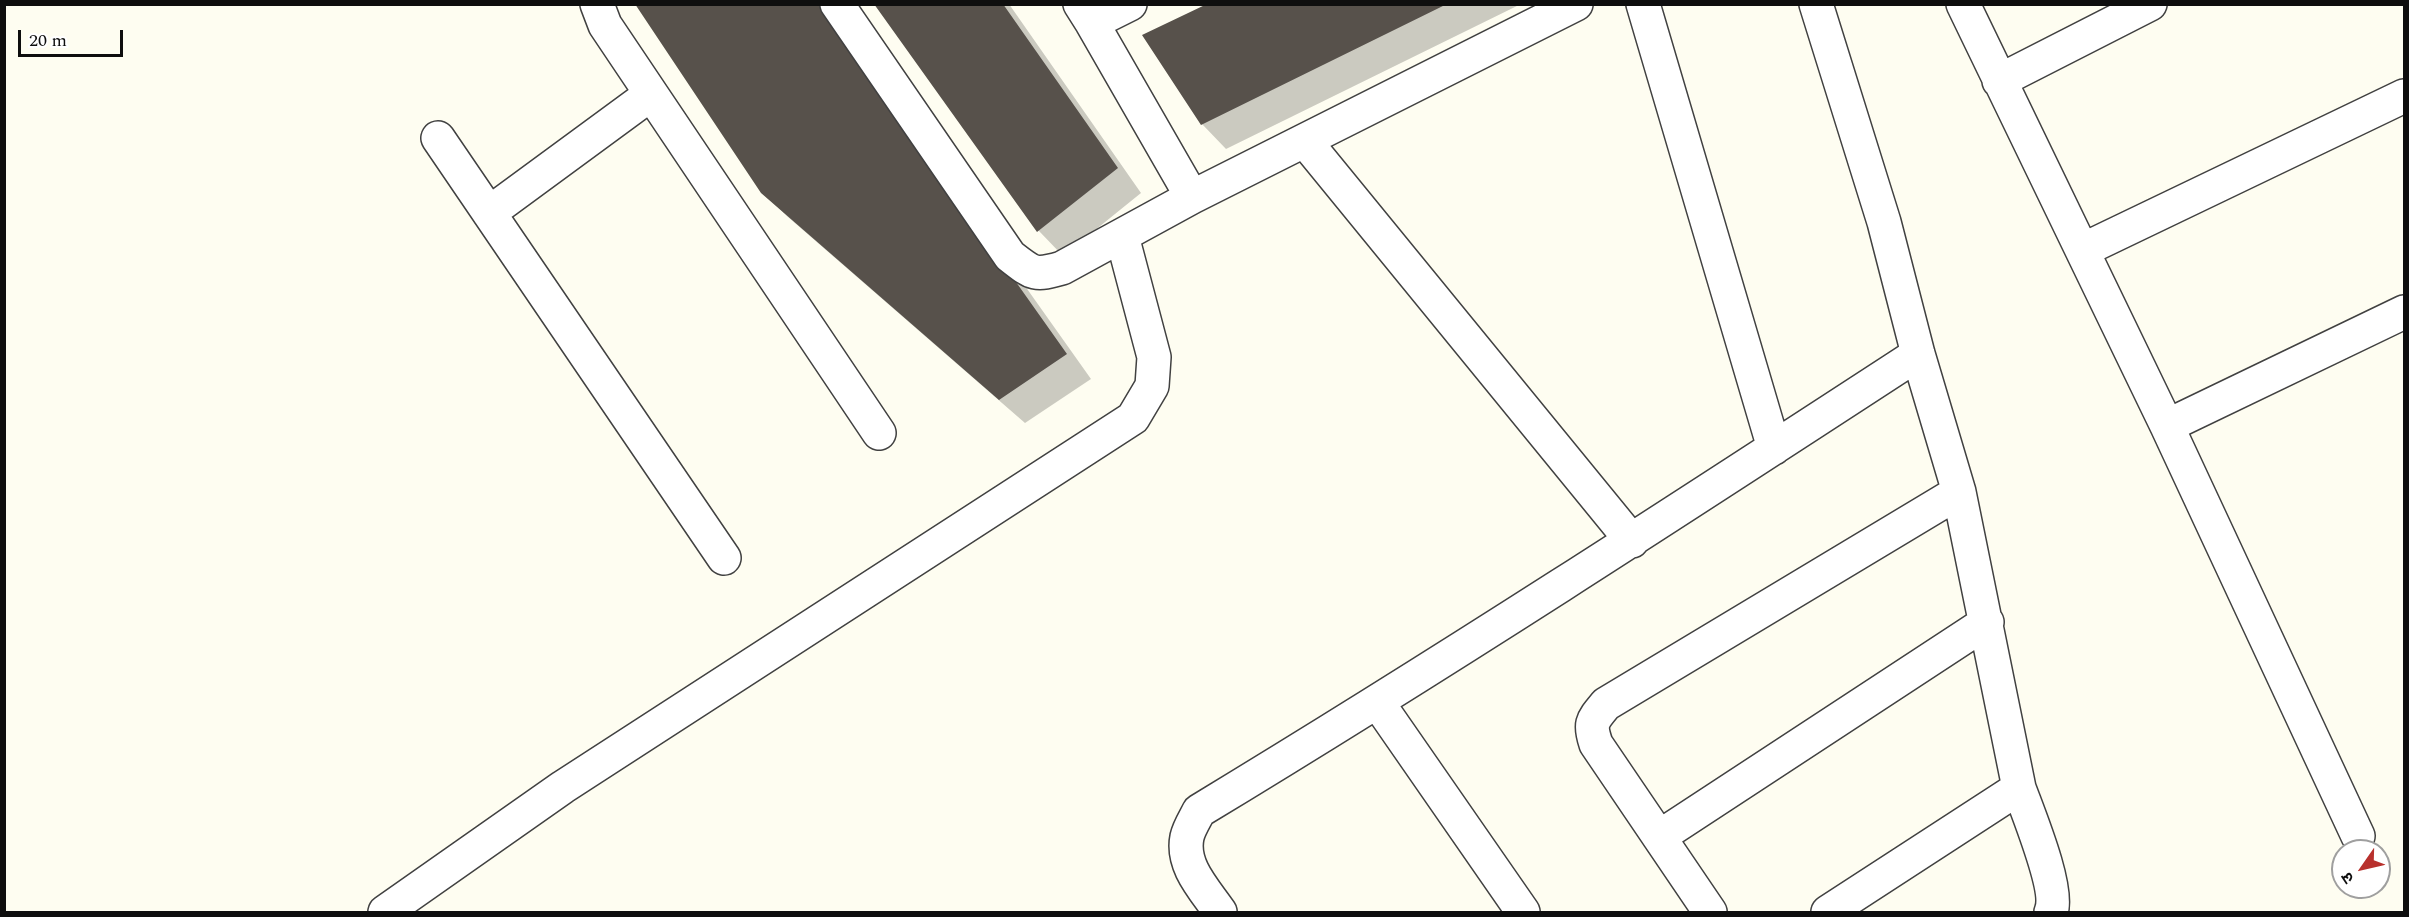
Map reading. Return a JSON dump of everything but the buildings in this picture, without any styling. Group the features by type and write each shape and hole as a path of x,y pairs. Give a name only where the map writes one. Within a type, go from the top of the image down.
{"street":[{"path":"597,4 605,25 879,433"},
{"path":"837,4 1010,256 1032,272 1044,274 1062,268 1192,197 1576,4"},
{"path":"1130,4 1086,14 1192,197"},
{"path":"1643,4 1774,448"},
{"path":"1816,4 1884,222 1918,354 1959,492 2019,788 2036,835 2052,892 2054,904 2051,912"},
{"path":"1963,4 2167,426 2358,836"},
{"path":"1999,81 2150,4"},
{"path":"489,213 651,94"},
{"path":"2083,250 2404,96"},
{"path":"438,138 724,558"},
{"path":"1305,141 1632,541"},
{"path":"385,912 563,787 1133,418 1152,386 1154,357 1122,236"},
{"path":"2167,426 2404,312"},
{"path":"1220,912 1194,874 1186,856 1187,835 1199,812 1378,704 1918,354"},
{"path":"1710,912 1596,744 1592,731 1593,720 1606,704 1959,492"},
{"path":"1659,837 1987,622"},
{"path":"1378,704 1523,912"},
{"path":"1828,912 2019,788"}]}
